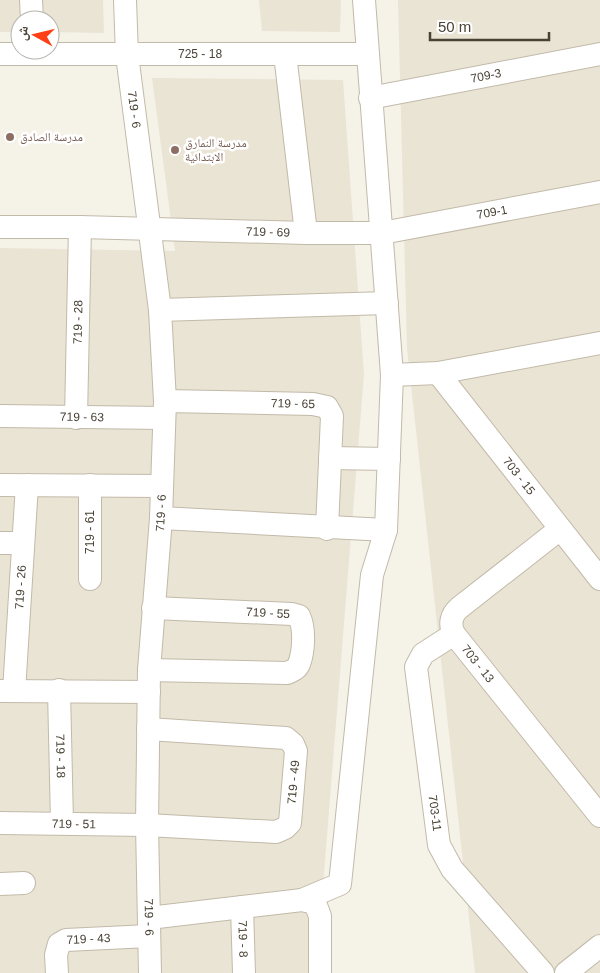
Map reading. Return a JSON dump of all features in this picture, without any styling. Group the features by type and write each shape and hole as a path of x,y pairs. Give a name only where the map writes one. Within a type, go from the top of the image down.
{"street":[{"name":"719 - 6","path":"125,0 126,55 152,230 160,310 165,410 161,518 149,681 147,825 150,973"},
{"path":"149,927 242,907 302,900 340,884 372,575 386,530 392,375 364,0"},
{"name":"725 - 18","path":"60,53 126,55 367,54"},
{"path":"285,54 306,233"},
{"name":"709-3","path":"370,98 600,54"},
{"name":"709-1","path":"382,233 600,192"},
{"name":"719 - 69","path":"0,227 382,233"},
{"name":"719 - 28","path":"76,418 80,227"},
{"path":"160,310 387,303"},
{"path":"392,375 438,373 600,343"},
{"name":"703 - 15","path":"438,373 600,579"},
{"name":"719 - 65","path":"165,410 312,404 327,407 332,416 327,528"},
{"name":"719 - 63","path":"0,416 76,418 165,410"},
{"path":"330,458 389,459"},
{"path":"0,485 162,486"},
{"name":"719 - 26","path":"7,691 23,543 27,485"},
{"name":"719 - 61","path":"90,485 90,579"},
{"path":"161,518 386,530"},
{"name":"703 - 13","path":"560,529 459,608 452,620 454,634 600,816"},
{"path":"0,543 23,543"},
{"name":"719 - 55","path":"149,681 287,673 295,670 300,663 304,625 300,616 292,614 153,608"},
{"name":"703-11","path":"454,634 423,654 416,667 439,844 452,869 543,973"},
{"path":"7,691 59,690 149,681"},
{"name":"719 - 18","path":"59,690 62,823"},
{"name":"719 - 49","path":"147,825 276,832 286,828 290,822 296,751 293,744 286,738 148,729"},
{"name":"719 - 51","path":"0,823 147,825"},
{"path":"0,884 24,883"},
{"path":"302,900 315,903 320,916 320,973"},
{"name":"719 - 8","path":"242,907 244,973"},
{"name":"719 - 43","path":"57,973 56,956 59,944 66,940 149,927"},
{"path":"566,973 600,946"}],"shaded area":[{"path":"0,0 103,0 104,33 60,32 60,10 10,10 10,32 0,32"},
{"path":"259,0 341,0 340,32 262,31"},
{"path":"398,0 600,0 600,973 475,973 407,348"},
{"path":"152,78 343,80 364,374 316,973 0,973 0,248 175,251"}],"place":[{"name":"مدرسة الصادق","path":"10,137"},
{"name":"مدرسة النمارق الابتدائية","path":"175,150"}]}
